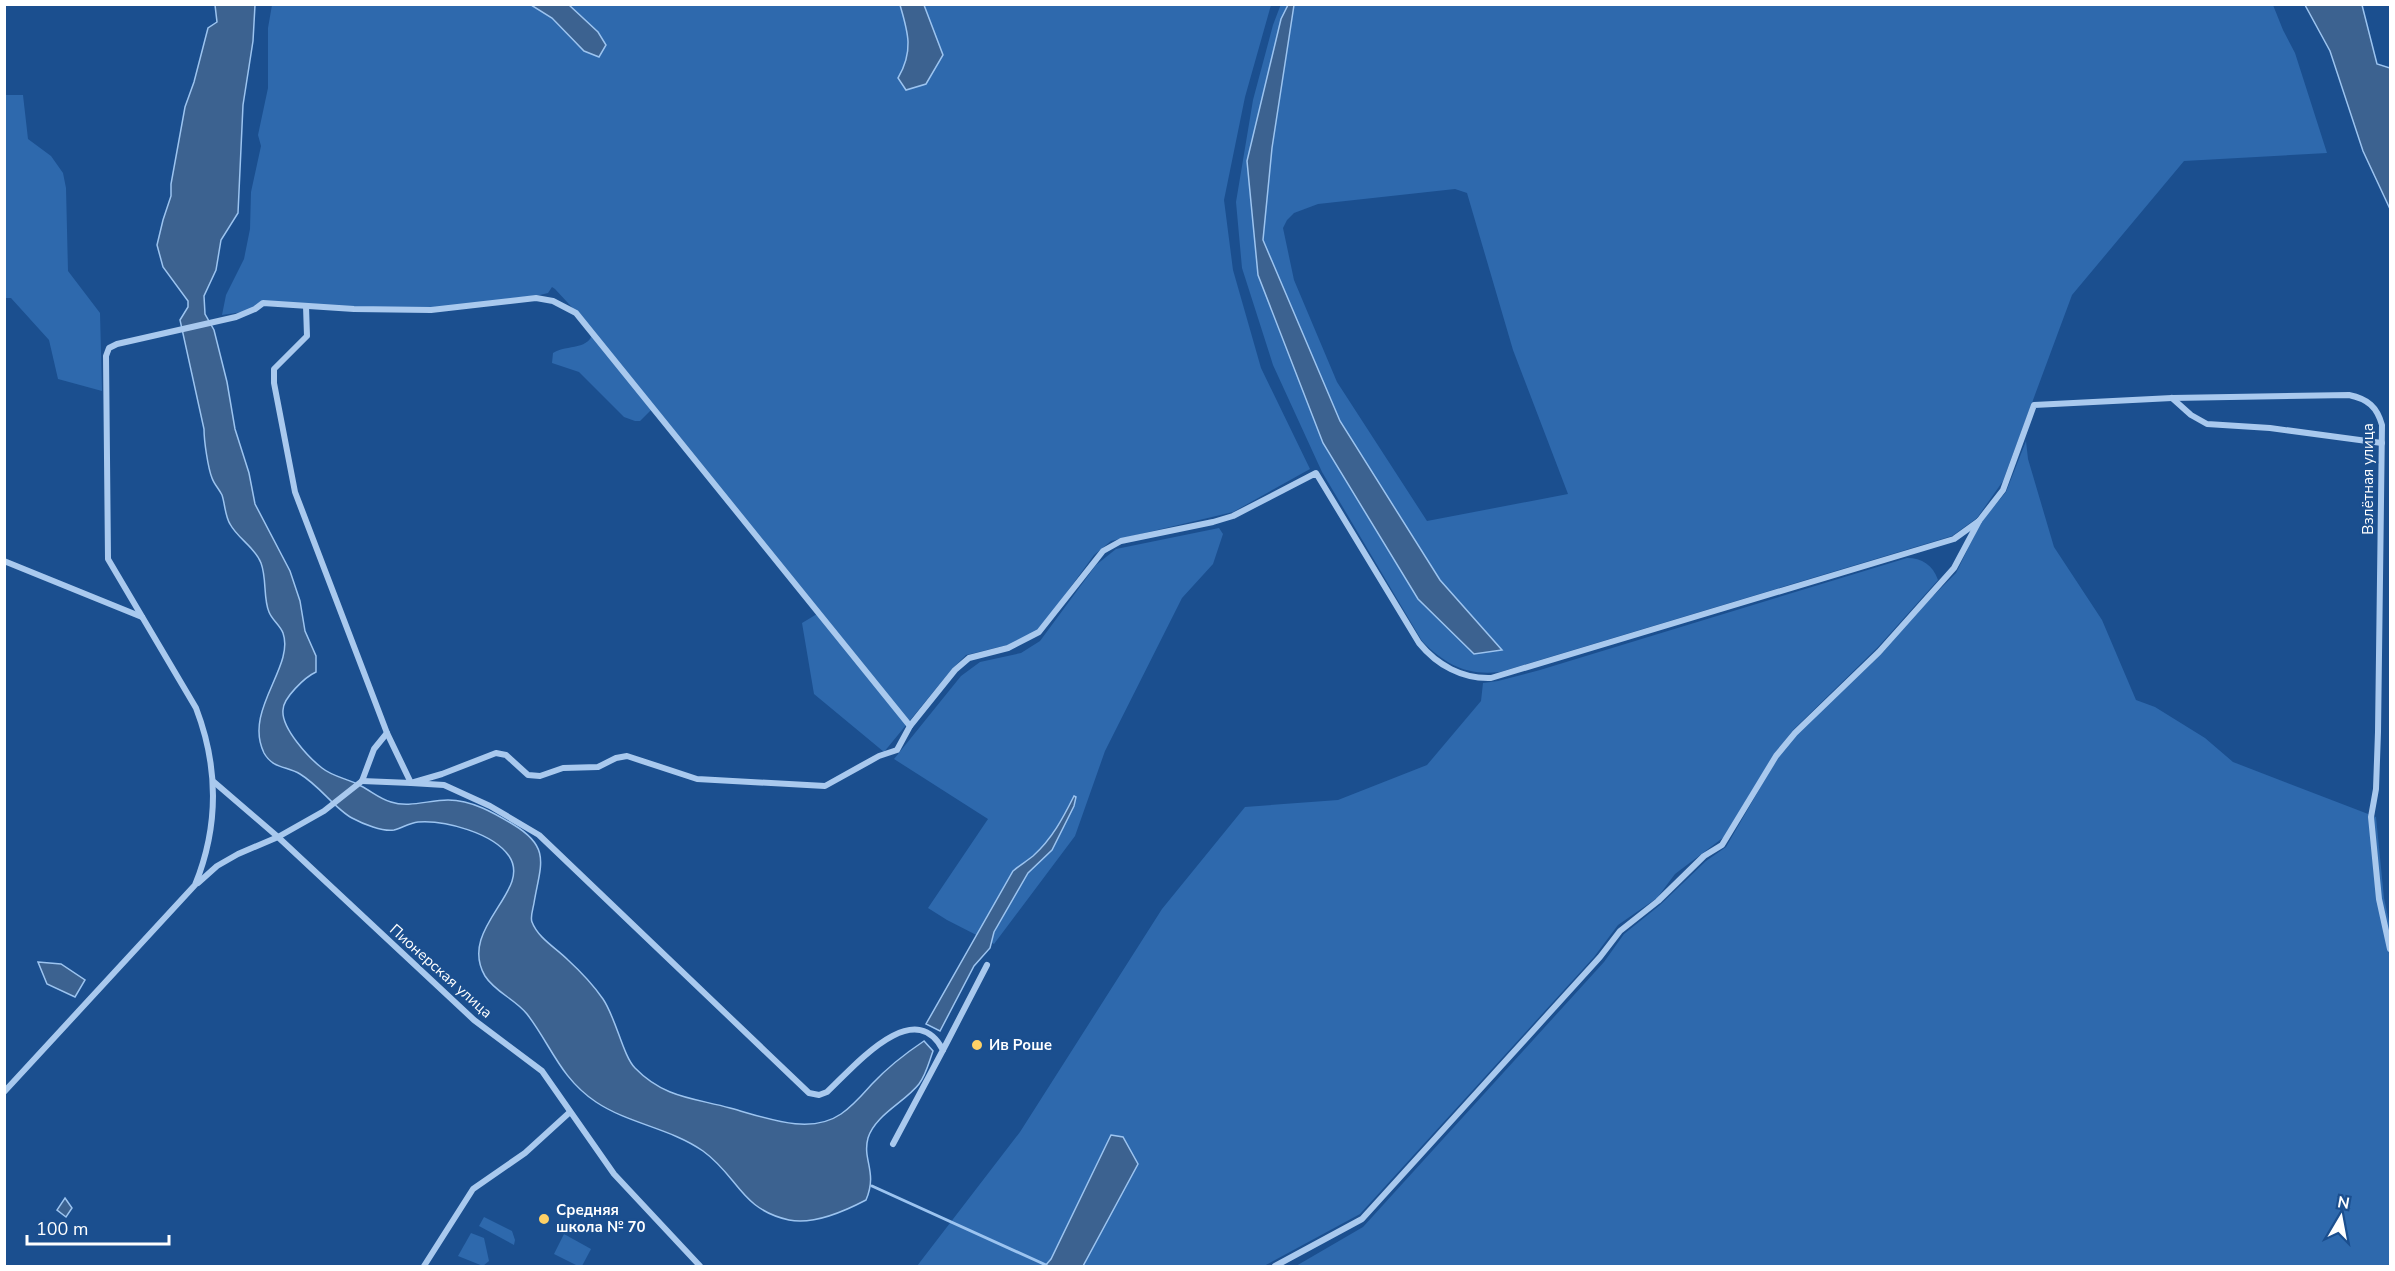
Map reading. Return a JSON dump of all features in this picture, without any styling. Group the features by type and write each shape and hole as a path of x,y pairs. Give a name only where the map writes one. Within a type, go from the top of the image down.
{"street":[{"path":"195,885 207,850 214,782 206,734 196,708 108,559 106,356 109,348 117,344 236,317 263,303 431,310 536,298 554,301 576,313 910,726"},
{"path":"306,306 307,336 274,369 274,383 295,492 387,733 411,783"},
{"name":"Взлётная улица","path":"1979,521 2003,490 2034,405 2271,395 2349,395 2371,403 2379,414 2382,425 2376,789 2371,817 2379,899 2391,949"},
{"path":"2172,398 2191,415 2207,424 2270,428 2382,443"},
{"path":"411,783 496,753 506,755 528,775 540,776 563,768 598,767 627,756 698,779 825,786 879,756 897,750 910,726 955,670 969,658 1008,648 1039,632 1103,551 1121,540 1233,516 1316,472 1428,655 1452,671 1480,679 1491,678 1917,551 1954,539 1979,521"},
{"path":"1275,1266 1362,1219 1600,957 1620,931 1658,901 1704,856 1722,845 1776,756 1795,733 1879,652 1954,568 1979,521"},
{"path":"4,561 143,617"},
{"path":"4,1092 195,885 217,866 278,837 324,811 362,781 374,749 387,733"},
{"path":"362,781 444,785 490,806 539,835 809,1093 819,1095 827,1092 881,1042 905,1029 921,1029 937,1038 942,1050"},
{"name":"Пионерская улица","path":"214,782 278,837 474,1020 542,1071 614,1174 700,1266"},
{"path":"893,1144 987,964"},
{"path":"424,1266 473,1189 525,1153 570,1112"}],"shaded area":[{"path":"1281,4 2273,5 2295,53 2327,153 2184,161 2072,295 2003,481 1977,518 1952,536 1500,672 1477,672 1448,662 1422,641 1322,472 1273,365 1242,268 1236,202 1253,100","holes":["1455,189 1467,193 1513,350 1568,494 1427,521 1337,382 1294,280 1283,228 1294,213 1318,204"]},
{"path":"215,5 255,5 253,41 243,105 238,213 221,240 216,270 204,296 205,314 214,330 227,382 235,429 249,473 255,504 290,571 300,601 305,631 316,656 316,672 295,688 284,705 286,725 303,750 322,768 383,799 398,804 441,800 466,802 491,812 526,833 539,850 540,859 539,878 531,915 535,928 582,974 603,999 631,1062 657,1086 680,1096 772,1120 815,1124 845,1111 890,1067 924,1041 933,1051 921,1080 913,1091 877,1122 868,1138 867,1153 871,1182 866,1200 808,1221 789,1220 773,1215 750,1200 725,1171 703,1151 677,1137 622,1116 596,1102 584,1093 565,1072 527,1014 494,987 485,976 479,958 480,942 505,897 514,869 509,856 502,848 468,830 441,823 418,822 394,830 367,825 346,814 307,779 295,771 276,765 264,753 259,737 260,721 282,660 285,646 283,633 267,607 261,563 255,552 230,524 222,495 211,474 204,429 180,320 188,307 188,301 163,267 157,245 171,196 171,184 185,107 208,28 217,22"},
{"path":"272,5 531,5 552,18 576,44 598,56 606,45 598,32 569,5 1271,5 1245,97 1224,200 1233,270 1261,368 1310,469 1233,512 1111,541 1094,555 1037,633 1020,642 966,655 884,752 814,694 802,623 817,614 651,410 640,421 624,417 579,372 552,363 553,353 583,344 591,337 593,330 552,287 548,293 540,295 440,307 351,308 262,302 249,311 222,315 226,295 244,259 250,229 251,192 261,146 258,135 268,88 268,28"},
{"path":"531,5 569,5 598,32 606,45 599,57 584,51 552,18"},
{"path":"900,5 924,5 943,55 926,84 906,90 898,78 908,50 907,33"},
{"path":"1288,5 1294,5 1272,148 1263,240 1340,421 1440,580 1502,650 1474,654 1418,599 1323,443 1258,275 1247,161 1281,19"},
{"path":"2305,5 2362,5 2377,64 2390,68 2390,209 2363,151 2330,51"},
{"path":"5,95 23,95 28,139 51,156 63,173 66,188 68,271 100,313 102,391 58,379 49,340 11,298 5,298"},
{"path":"2026,441 2028,459 2054,547 2102,620 2136,700 2155,707 2205,738 2233,762 2376,817 2384,898 2390,926 2390,1266 1296,1266 1363,1227 1604,962 1624,934 1660,905 1706,861 1726,847 1778,757 1797,734 1881,654 1912,617 1956,573 1981,522 2006,492"},
{"path":"1219,528 1223,534 1213,564 1182,598 1105,751 1075,836 994,944 928,908 988,819 894,759 961,676 980,662 1021,653 1040,641 1096,565 1116,549"},
{"path":"1907,558 1926,563 1938,580 1878,647 1794,729 1774,754 1724,837 1675,874 1657,898 1618,925 1594,957 1360,1214 1264,1266 917,1266 1020,1132 1162,909 1245,807 1338,800 1427,765 1481,701 1483,683 1540,670"},
{"path":"1074,796 1076,797 1074,806 1052,850 1028,873 994,932 990,948 974,966 940,1031 926,1024 1013,871 1046,843"},
{"path":"38,962 61,964 85,980 75,997 47,984"},
{"path":"1111,1135 1123,1137 1138,1164 1083,1266 1045,1266 1051,1259"},
{"path":"65,1198 72,1208 66,1217 57,1210"},
{"path":"484,1217 512,1231 514,1245 479,1226"},
{"path":"471,1233 484,1238 489,1261 483,1266 458,1256"},
{"path":"564,1234 591,1249 582,1266 554,1254"}],"waterway":[{"path":"872,1186 1046,1265"}],"place":[{"name":"Ив Роше","path":"977,1045"},
{"name":"Средняя школа № 70","path":"544,1219"}]}
